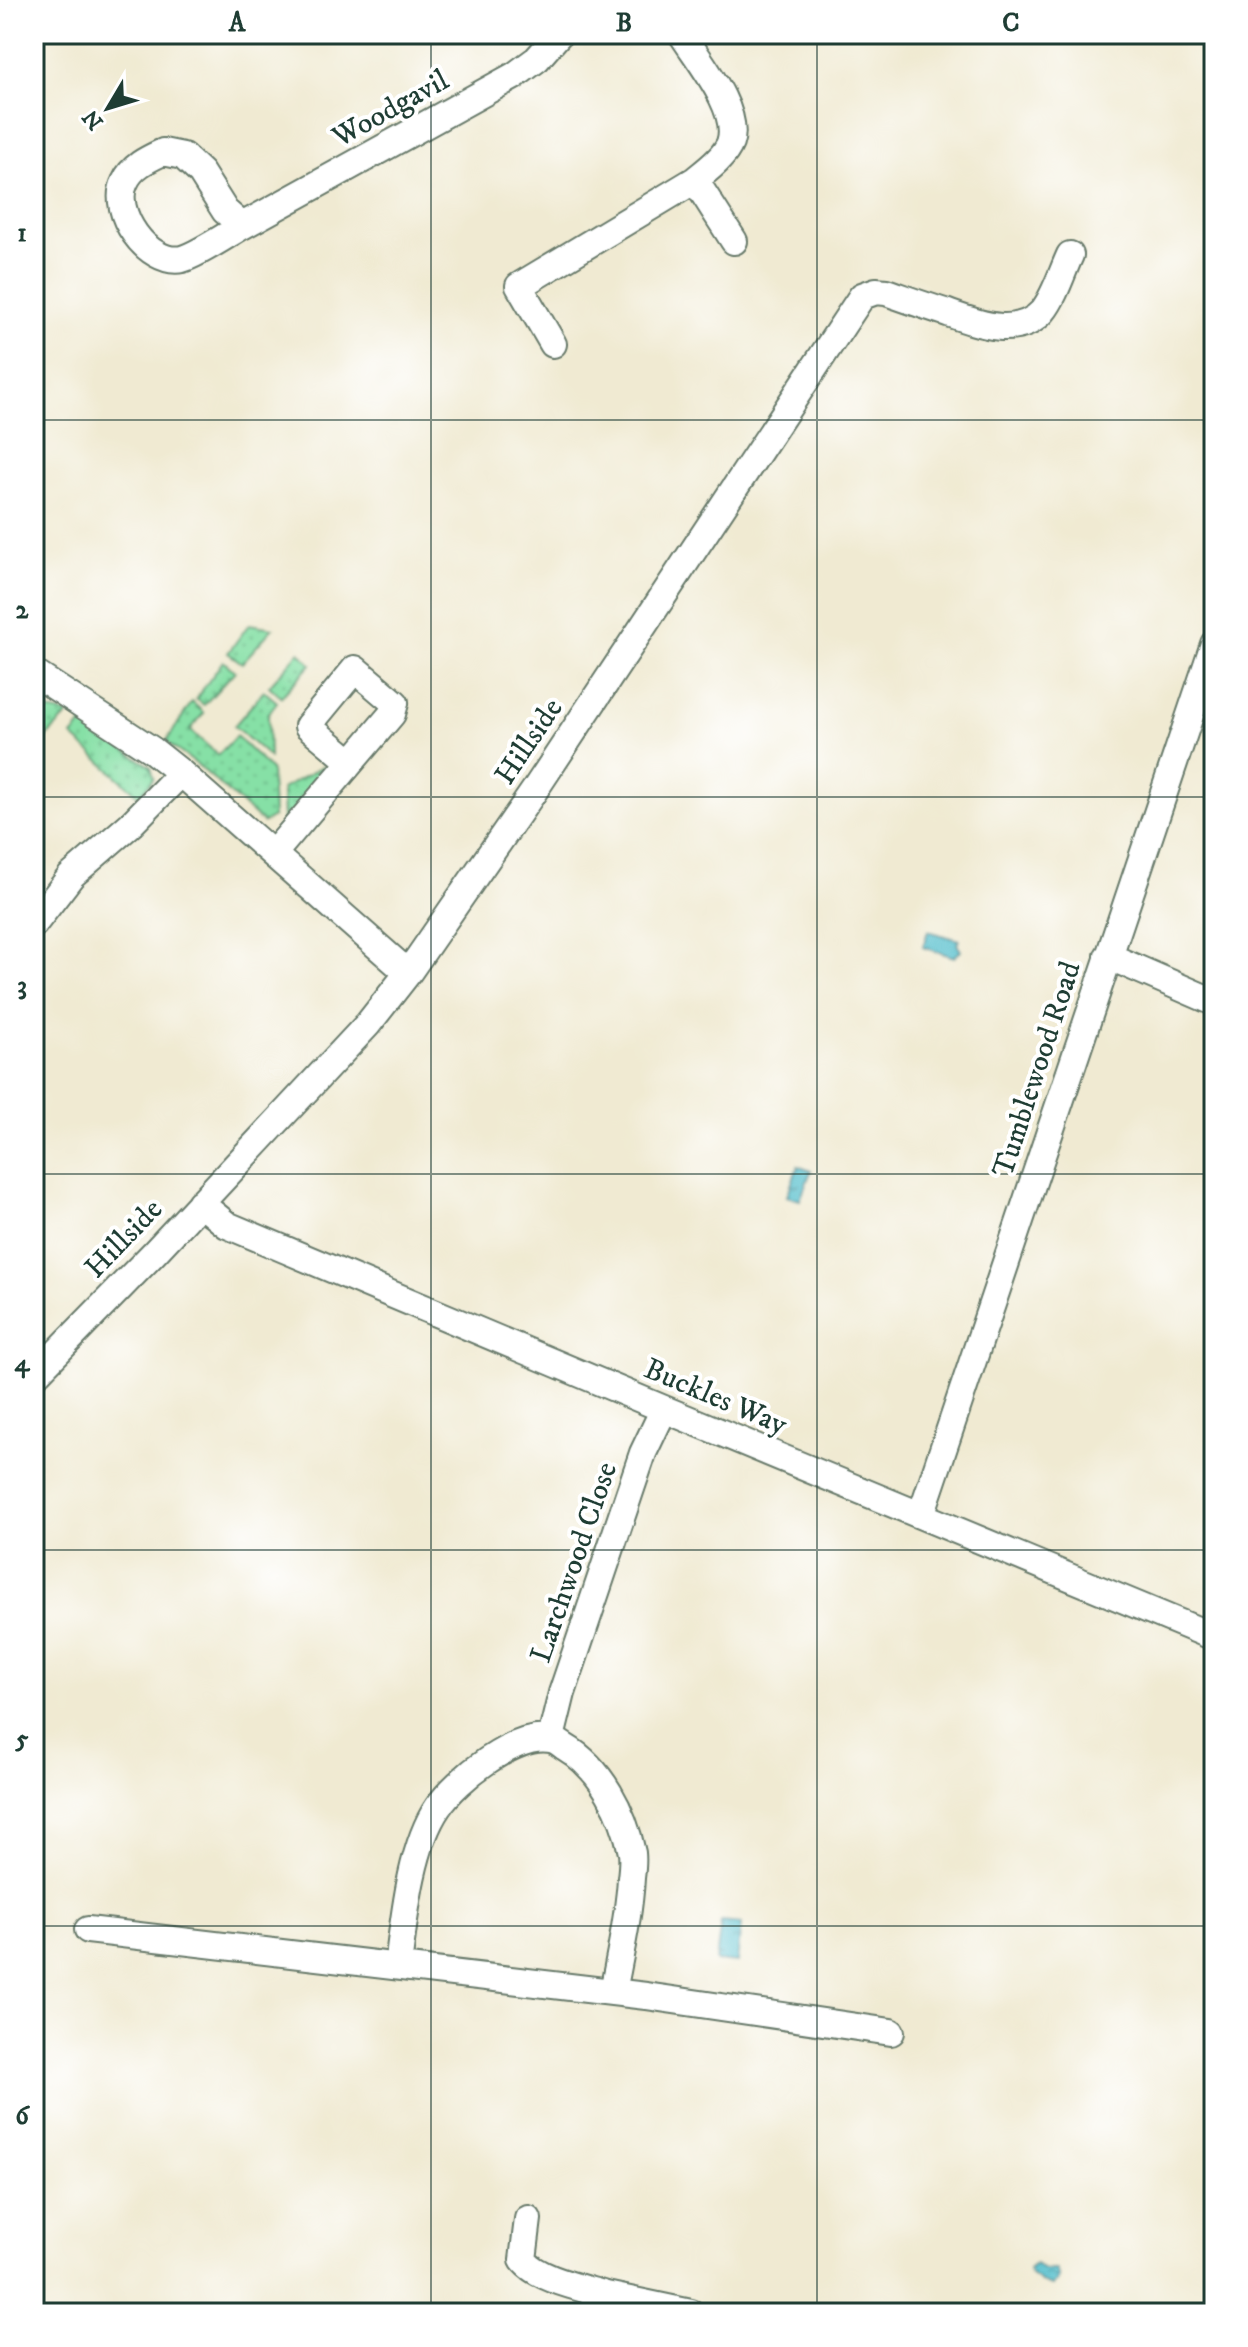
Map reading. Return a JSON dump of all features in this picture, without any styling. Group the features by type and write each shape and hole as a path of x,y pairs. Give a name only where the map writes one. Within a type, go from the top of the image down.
{"street":[{"name":"Woodgavil","path":"242,226 225,211 201,173 183,156 163,152 154,156 133,171 123,184 122,205 130,226 144,245 162,258 181,259 242,226 514,76 537,59 559,34"},
{"path":"553,344 519,286 705,172 729,144 732,125 726,105 682,34"},
{"path":"705,172 734,241"},
{"name":"Hillside","path":"34,1376 368,1024 408,973 534,791 862,296 876,291 886,292 981,324 1019,326 1036,318 1046,307 1070,255"},
{"name":"Tumblewood Road","path":"921,1515 1214,644"},
{"path":"34,673 152,750 181,773 408,973"},
{"path":"273,854 351,762"},
{"path":"34,924 71,876 131,824 181,773"},
{"path":"1108,956 1214,1002"},
{"name":"Buckles Way","path":"200,1203 227,1225 1214,1637"},
{"name":"Larchwood Close","path":"551,1738 562,1693 643,1453 664,1409"},
{"path":"398,1966 414,1869 421,1842 437,1808 455,1786 481,1764 512,1747 551,1738 578,1755 601,1781 621,1817 632,1856 630,1894 613,1992"},
{"path":"88,1930 613,1992 891,2032"},
{"path":"528,2219 523,2260 528,2267 605,2304 691,2313"}],"green space":[{"path":"249,624 273,628 242,663 228,653"},
{"path":"299,652 311,664 281,697 269,686"},
{"path":"223,661 235,671 204,705 196,699"},
{"path":"264,691 277,702 268,714 269,757 234,726"},
{"path":"192,702 204,713 190,730 218,755 236,736 271,770 273,817 263,823 199,766 166,742"},
{"path":"34,704 68,715 34,749"},
{"path":"83,723 151,767 154,778 139,796 72,736"},
{"path":"323,766 325,773 288,823 283,822 282,789"}],"water":[{"path":"928,931 959,940 957,944 961,951 954,957 923,947"},
{"path":"798,1166 811,1171 800,1200 787,1196"},
{"path":"721,1922 741,1924 737,1963 716,1961"},
{"path":"1035,2264 1044,2270 1056,2270 1059,2279 1052,2286 1042,2283 1030,2274 1029,2269"}]}
